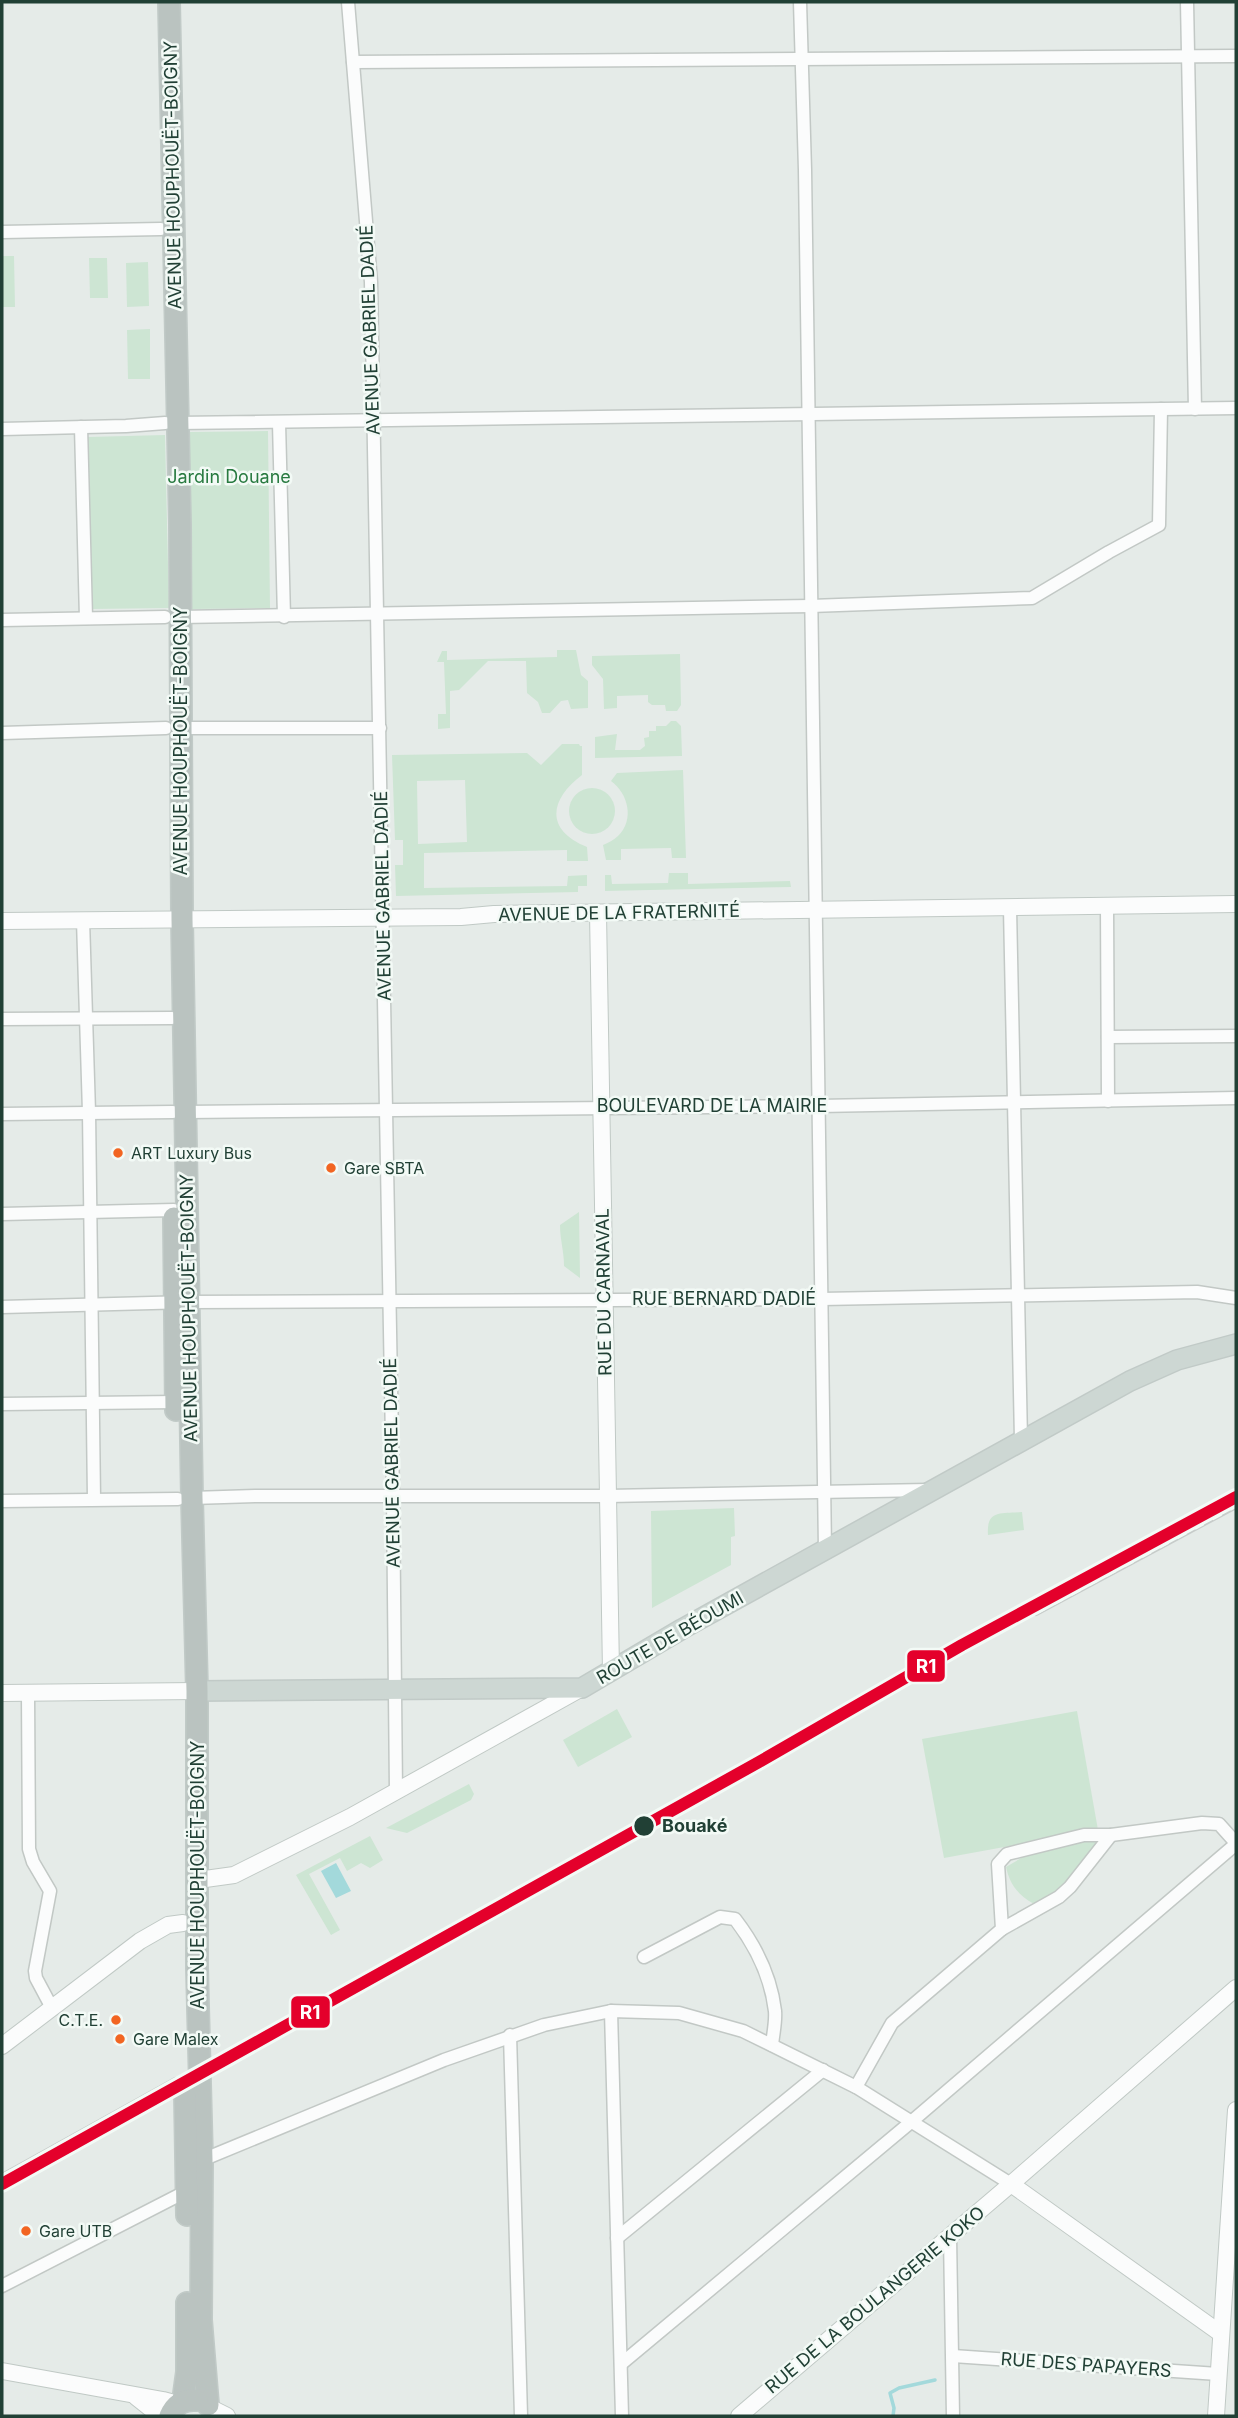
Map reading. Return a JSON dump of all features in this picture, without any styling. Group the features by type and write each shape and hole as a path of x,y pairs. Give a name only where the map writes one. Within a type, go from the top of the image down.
{"highway":[{"name":"AVENUE HOUPHOUËT-BOIGNY","path":"157,2 161,229 171,423"},
{"name":"AVENUE HOUPHOUËT-BOIGNY","path":"169,2 173,728 181,1302 190,1691 198,1880 201,2320 203,2366 216,2412"},
{"name":"AVENUE HOUPHOUËT-BOIGNY","path":"176,919 172,1018 180,1112 174,1210 181,1302 176,1402 185,1498"},
{"name":"AVENUE HOUPHOUËT-BOIGNY","path":"173,2409 187,2372 183,1923 190,1691"},
{"path":"173,2409 196,2399 216,2412"}],"main road":[{"name":"ROUTE DE BÉOUMI","path":"190,1691 582,1688 1129,1381 1177,1360 1236,1344"}],"street":[{"name":"AVENUE GABRIEL DADIÉ","path":"348,2 371,282 396,1792"},
{"path":"800,2 805,170 825,1550"},
{"path":"1187,2 1195,409"},
{"path":"353,62 1236,56"},
{"path":"2,232 161,229"},
{"path":"2,429 171,423 1236,408"},
{"path":"2,620 811,606 1032,598 1159,525 1161,409"},
{"path":"279,423 284,617"},
{"path":"81,427 86,618"},
{"path":"2,733 173,728 380,728"},
{"name":"AVENUE DE LA FRATERNITÉ","path":"2,921 461,917 494,914 1236,904"},
{"path":"1107,906 1108,1101"},
{"path":"1010,908 1021,1440"},
{"name":"RUE DU CARNAVAL","path":"597,913 611,1671"},
{"path":"83,920 91,1212 94,1499"},
{"path":"2,1019 172,1018"},
{"path":"1108,1037 1236,1035"},
{"name":"BOULEVARD DE LA MAIRIE","path":"2,1114 819,1106 1236,1098"},
{"path":"2,1214 174,1210"},
{"name":"RUE BERNARD DADIÉ","path":"2,1307 181,1302 822,1299 1196,1292 1236,1298"},
{"path":"2,1404 176,1402"},
{"path":"2,1501 255,1496 608,1496 932,1490"},
{"path":"198,1880 234,1875 396,1792 582,1688"},
{"name":"ROUTE DE BÉOUMI","path":"2,1693 190,1691"},
{"path":"28,1693 29,1849 33,1862 50,1891 35,1971 52,2008"},
{"path":"621,2364 911,2122 1236,1843 1219,1824 1179,1825 1111,1835 1084,1835 1007,1854 998,1864 1002,1929"},
{"path":"856,2087 892,2023 1002,1929 1059,1897 1111,1835"},
{"path":"643,1957 720,1917 734,1919 748,1936 768,1978 775,2013 772,2045"},
{"path":"2,2044 153,1933 168,1925 183,1923"},
{"path":"1011,2184 1236,1988"},
{"path":"202,2160 510,2035 611,2011 679,2012 743,2031 856,2087 1011,2184 1220,2333"},
{"path":"611,2011 622,2416"},
{"path":"510,2035 521,2416"},
{"path":"617,2238 823,2070"},
{"path":"1216,2416 1236,2110"},
{"name":"RUE DE LA BOULANGERIE KOKO","path":"738,2416 1011,2184"},
{"path":"2,2287 187,2191"},
{"path":"950,2236 953,2416"},
{"name":"RUE DES PAPAYERS","path":"953,2356 1218,2374"},
{"path":"2,2371 163,2400 173,2409"}],"green space":[{"path":"2,256 14,256 15,307 2,307"},
{"path":"89,258 107,258 108,298 90,298"},
{"path":"148,262 149,306 127,307 126,263"},
{"path":"150,329 150,379 128,379 127,330"},
{"name":"Jardin Douane","path":"268,431 270,608 191,609 189,432"},
{"name":"Jardin Douane","path":"165,435 169,608 91,609 88,437"},
{"path":"557,650 576,650 581,675 588,681 588,708 571,709 568,700 561,701 550,713 542,713 538,702 527,693 526,661 488,661 459,690 450,691 450,728 438,729 438,714 446,714 444,662 437,662 442,651 447,651 447,660 557,657"},
{"path":"680,654 681,705 677,711 666,711 665,705 652,705 648,702 648,695 617,696 617,708 604,709 603,679 592,665 592,656"},
{"path":"671,721 676,721 681,726 682,756 595,758 595,737 617,734 615,750 640,750 645,746 644,738 649,737 649,731 656,731 656,726 666,726"},
{"path":"562,744 582,746 582,775 563,794 556,814 564,832 587,847 588,861 567,861 567,850 424,853 424,888 567,886 568,876 587,875 587,886 578,886 578,892 396,896 395,865 403,865 403,840 395,840 392,755 527,753 541,765","holes":["465,780 467,842 418,844 417,781"]},
{"path":"683,770 686,858 672,858 671,848 621,849 621,860 606,860 603,845 623,830 628,815 622,792 611,781 617,773"},
{"path":"592,788 608,795 615,811 608,827 592,834 576,827 569,811 576,795"},
{"path":"669,873 688,873 688,884 790,881 791,887 605,891 605,875 611,875 612,884 668,883"},
{"path":"579,1212 580,1278 564,1266 560,1225"},
{"path":"734,1508 735,1536 731,1537 731,1565 652,1608 651,1511"},
{"path":"1022,1512 1024,1530 988,1535 990,1521 997,1514"},
{"path":"617,1709 632,1737 578,1767 563,1740"},
{"path":"1077,1711 1098,1830 944,1858 922,1739"},
{"path":"469,1784 474,1794 471,1800 407,1833 386,1828"},
{"path":"370,1836 383,1860 370,1868 361,1863 347,1871 340,1858 309,1874 340,1930 331,1935 296,1875"},
{"path":"1084,1837 1103,1844 1064,1888 1034,1904 1016,1889 1006,1867 1040,1847"}],"water":[{"path":"336,1863 351,1891 336,1898 321,1871"}],"waterway":[{"path":"893,2416 890,2393 899,2388 935,2380"}],"railway":[{"path":"1036,1613 1236,1506"},
{"path":"2,2176 175,2080"}],"transit line":[{"name":"R1","path":"2,2184 759,1762 962,1645 1236,1497"}],"place":[{"name":"ART Luxury Bus","path":"118,1153"},
{"name":"Gare SBTA","path":"331,1168"},
{"name":"Bouaké","path":"644,1826"},
{"name":"C.T.E.","path":"116,2020"},
{"name":"Gare Malex","path":"120,2039"},
{"name":"Gare UTB","path":"26,2231"}]}
